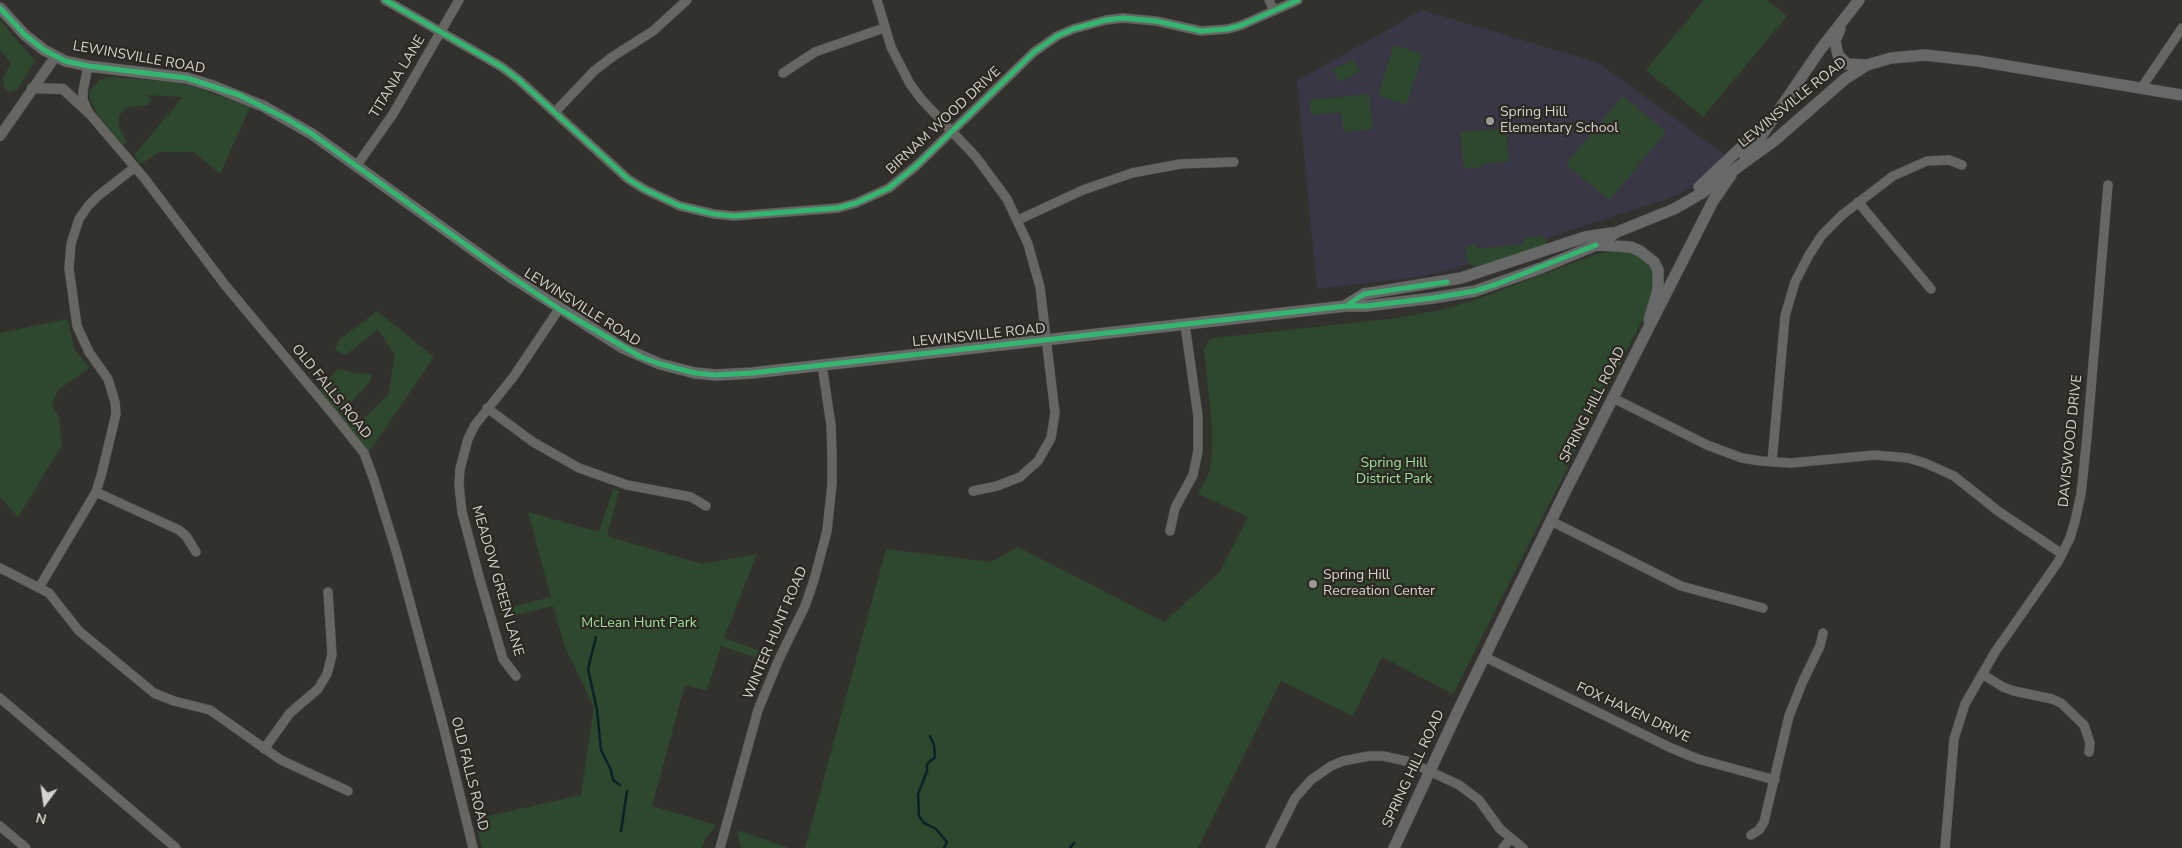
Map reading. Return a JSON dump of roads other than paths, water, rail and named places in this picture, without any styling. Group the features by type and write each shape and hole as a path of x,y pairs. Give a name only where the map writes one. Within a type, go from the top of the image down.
{"main road":[{"name":"SPRING HILL ROAD","path":"1394,848 1551,521 1713,201 1762,135 1820,50 1859,0"},
{"name":"LEWINSVILLE ROAD","path":"0,8 25,35 55,57 88,66 187,78 239,95 296,124 559,309 641,357 677,369 716,374 736,374 1346,306 1366,306 1475,291 1541,268 1596,245 1617,232 1674,209 1702,192 1784,133 1829,92 1867,65 1891,58 1925,55 2009,65 2182,94"},
{"path":"1845,20 1835,41 1838,54 1848,64 1867,65"},
{"path":"1674,209 1748,142 1784,102"},
{"name":"LEWINSVILLE ROAD","path":"1346,306 1364,294 1461,278 1585,237 1617,232"},
{"path":"1596,245 1631,247 1640,251 1654,262 1658,270 1658,290 1652,305 1645,336"},
{"path":"1541,268 1551,258 1554,247"},
{"path":"1451,295 1461,278"}],"street":[{"name":"BIRNAM WOOD DRIVE","path":"385,0 502,67 628,179 644,190 680,206 714,214 734,216 820,211 856,203 881,192 903,178 1034,52 1057,36 1073,29 1106,20 1140,19 1194,30 1214,31 1242,25 1298,0"},
{"name":"TITANIA LANE","path":"357,166 393,114 459,0"},
{"path":"554,112 594,71 612,57 653,32 687,0"},
{"path":"877,0 884,28 910,84 951,132 976,157 995,181 1018,220 1040,287 1055,413 1051,438 1045,450 1030,469 1020,477 998,486 973,491"},
{"path":"1269,0 1274,11"},
{"path":"783,73 815,52 884,28"},
{"path":"2142,87 2182,28"},
{"path":"0,136 55,57"},
{"name":"OLD FALLS ROAD","path":"88,66 83,91 88,112 135,168 224,285 364,453 397,554 443,725 472,848"},
{"path":"32,88 63,89 88,112"},
{"path":"1772,462 1783,328 1789,299 1808,254 1822,236 1858,202 1893,176 1917,164 1938,160 1949,160 1962,165"},
{"path":"1018,220 1083,190 1132,173 1180,164 1234,162"},
{"path":"40,586 96,492 114,425 115,402 108,380 89,352 78,326 69,268 70,244 79,219 88,206 135,168"},
{"name":"DAVISWOOD DRIVE","path":"1945,848 1954,739 1965,704 1982,674 2062,554 2075,521 2082,488 2108,185"},
{"path":"1858,202 1931,289"},
{"name":"MEADOW GREEN LANE","path":"516,676 503,659 460,501 460,469 463,454 475,425 514,376 559,309"},
{"path":"1170,531 1176,508 1193,475 1198,451 1198,416 1185,325"},
{"name":"WINTER HUNT ROAD","path":"720,848 758,710 804,606 814,580 827,531 832,484 832,454 822,365"},
{"path":"1613,398 1724,452 1742,458 1772,462 1807,462 1875,456 1900,457 1925,463 1954,476 1998,511 2062,554"},
{"path":"488,408 533,442 579,468 627,485 691,497 706,506"},
{"path":"96,492 179,530 186,536 196,552"},
{"path":"1551,521 1681,586 1763,608"},
{"path":"0,568 40,586 57,600 79,631 154,693 174,701 210,710 232,724 264,749 292,765 348,791"},
{"path":"264,749 290,712 318,689 327,674 332,649 328,592"},
{"path":"1751,835 1764,822 1789,716 1802,680 1820,646 1823,633"},
{"name":"FOX HAVEN DRIVE","path":"1485,657 1671,748 1696,758 1775,780"},
{"path":"1982,674 2003,687 2061,703 2084,725 2090,743 2089,752"},
{"path":"0,698 176,848"},
{"path":"1270,848 1295,798 1311,780 1331,766 1356,758 1383,756 1410,762 1469,791 1479,800 1500,829 1523,848"},
{"path":"0,826 26,848"},
{"path":"1503,848 1510,839"}],"waterway":[{"path":"596,637 588,669 597,710 601,750 611,770 613,780 620,785"},
{"path":"930,736 934,745 935,757 927,764 927,771 918,794 919,816 924,823 936,829 947,842 944,848"},
{"path":"621,831 627,791"},
{"path":"1070,848 1074,843"}],"place":[{"name":"Spring Hill Elementary School","path":"1490,121"},
{"name":"Spring Hill Recreation Center","path":"1313,584"}],"park label":[{"name":"Spring Hill District Park","path":"1394,472"},
{"name":"McLean Hunt Park","path":"639,624"}]}
